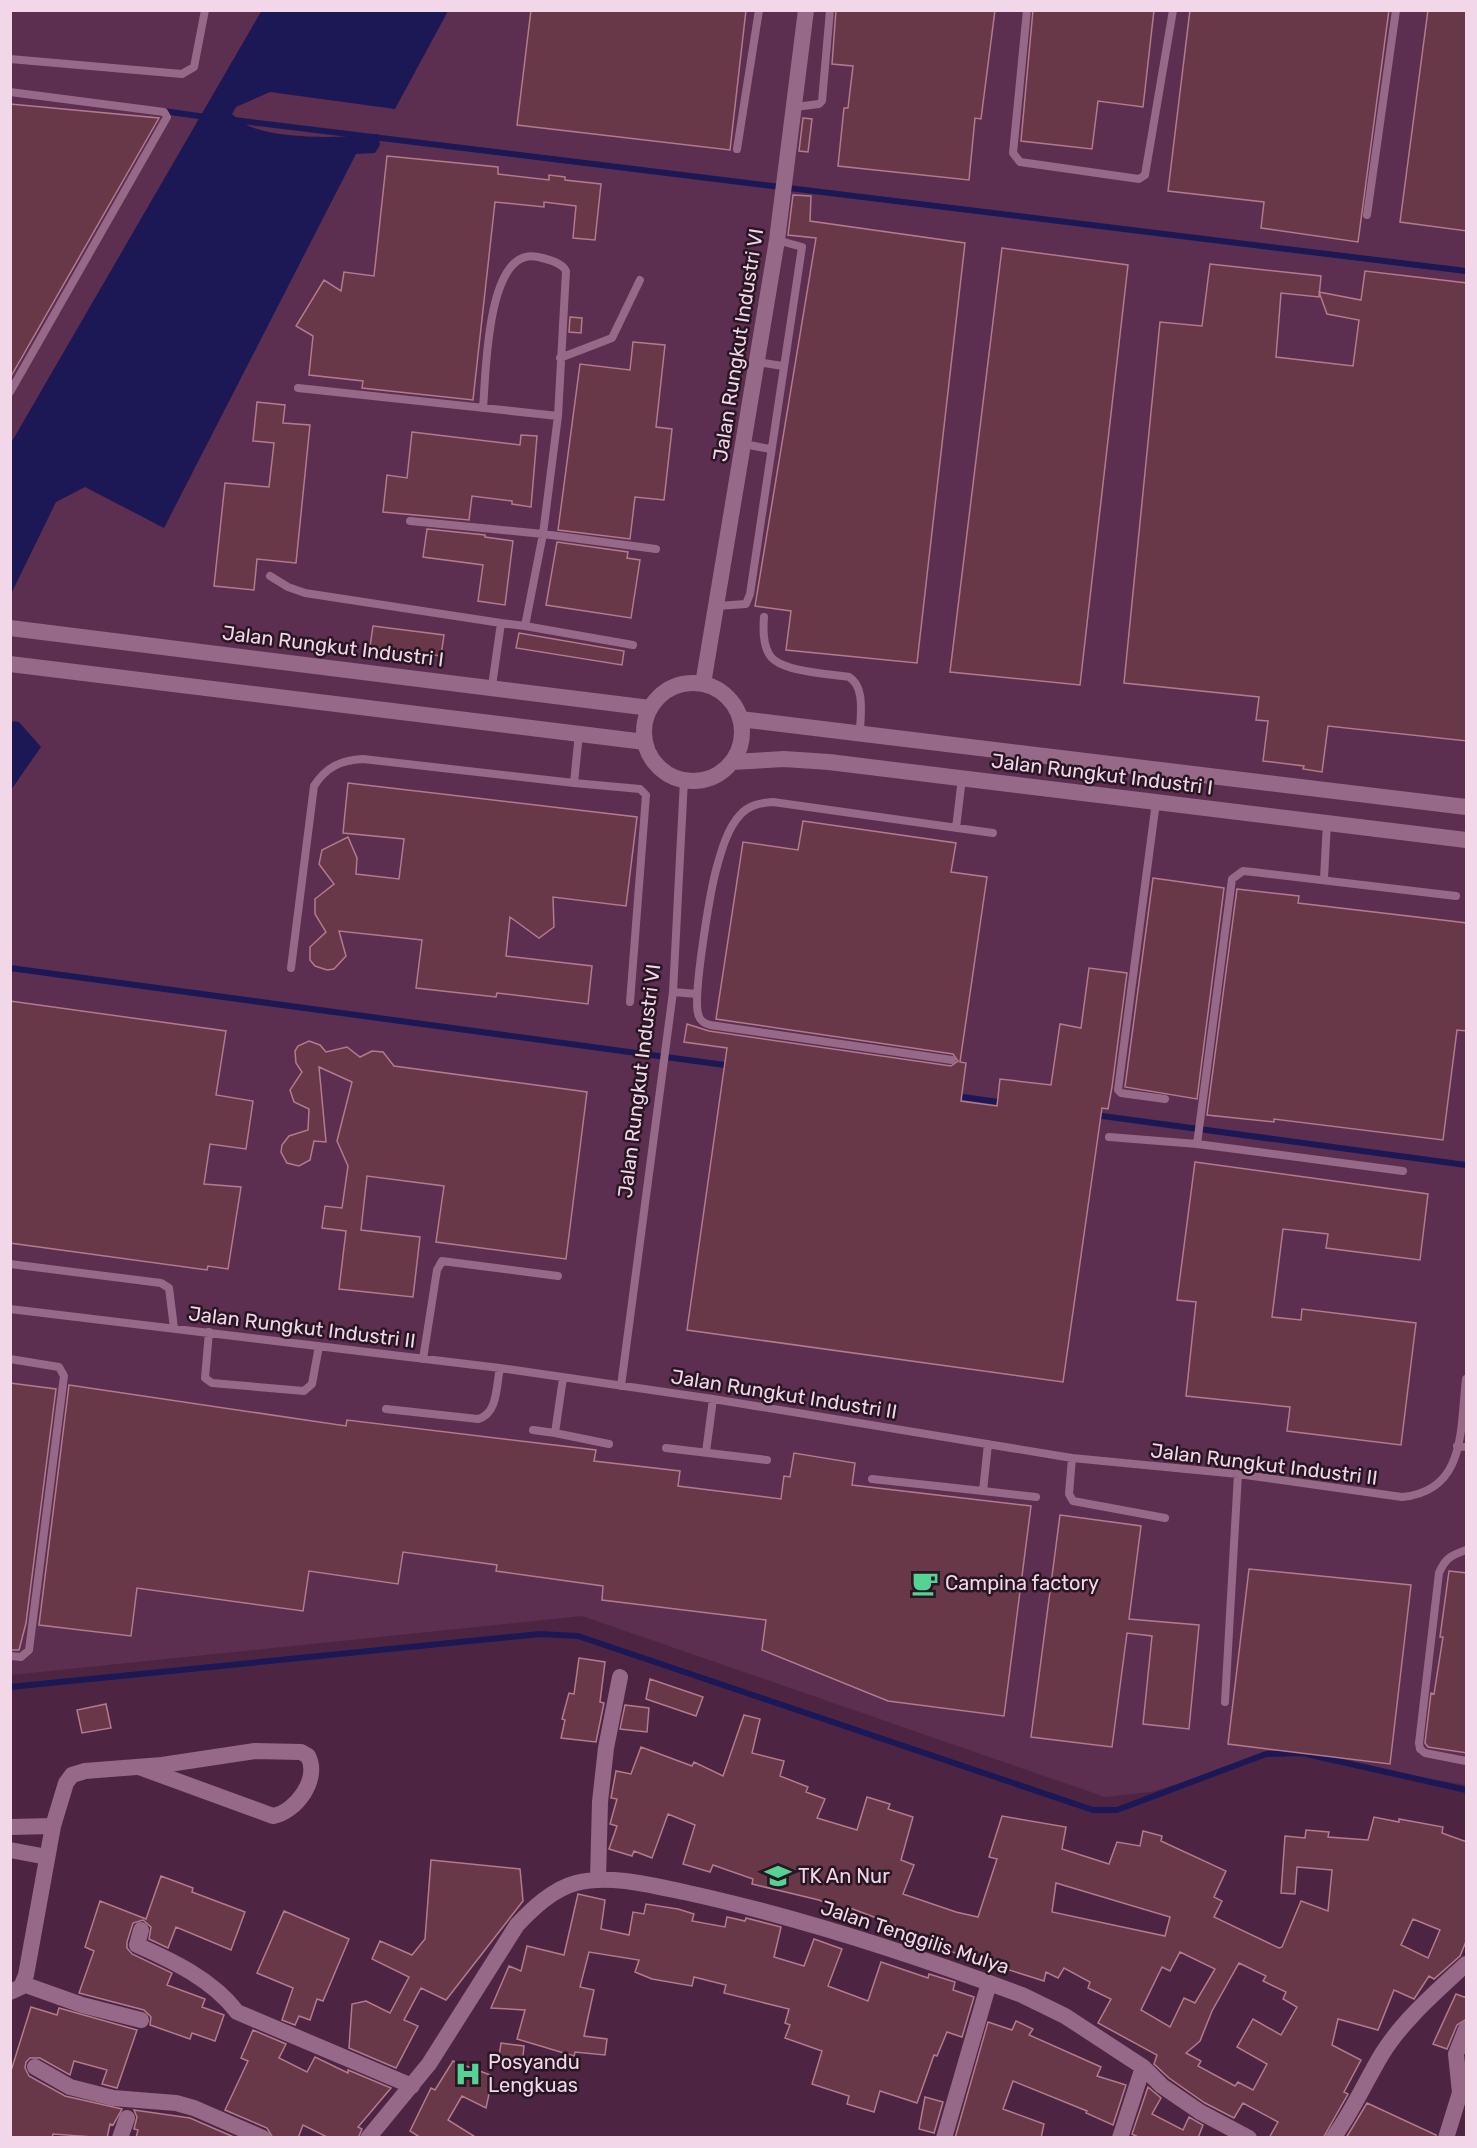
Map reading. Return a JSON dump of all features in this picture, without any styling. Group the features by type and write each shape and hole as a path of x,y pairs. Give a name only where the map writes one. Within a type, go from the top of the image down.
{"street":[{"name":"Jalan Rungkut Industri VI","path":"704,684 777,240 806,10"},
{"name":"Jalan Rungkut Industri I","path":"10,628 492,686 650,708"},
{"path":"10,664 645,742"},
{"path":"688,683 704,684 720,691 733,703 741,719 742,734 739,749 732,762 718,774 702,780 684,780 659,767 650,755 645,742 645,724 650,708 660,696 688,683"},
{"name":"Jalan Rungkut Industri I","path":"741,719 1467,807"},
{"name":"Jalan Rungkut Industri I","path":"732,762 784,759 829,762 1467,840"},
{"path":"598,1880 600,1802 606,1748 620,1677"},
{"path":"139,1767 273,1816 281,1815 295,1804 310,1779 310,1768 308,1756 288,1750 255,1751 139,1767 86,1771 72,1775 66,1783 53,1826 17,1988 141,2020"},
{"path":"10,1827 53,1826"},
{"path":"10,1850 47,1857"},
{"name":"Jalan Tenggilis Mulya","path":"369,2138 429,2064 517,1924 535,1907 566,1886 598,1880 657,1887 748,1906 1022,1995 1065,2016 1143,2067 1162,2086 1200,2112 1249,2138"},
{"path":"141,1930 136,1945 184,1967 231,2003 239,2013 412,2086"},
{"path":"1333,2138 1346,2120 1382,2054 1434,1993 1467,1964"},
{"path":"944,2138 989,1983"},
{"path":"1446,2138 1460,2093 1456,2054 1467,2029"},
{"path":"35,2067 70,2087 112,2098 176,2103 195,2108 262,2138"},
{"path":"1120,2138 1143,2067"},
{"path":"120,2138 127,2118"}],"lane":[{"path":"10,59 182,75 194,67 205,10"},
{"path":"737,149 759,10"},
{"path":"795,107 819,104 822,101 830,10"},
{"path":"1027,10 1013,153 1020,162 1138,179 1145,175 1173,10"},
{"path":"1367,215 1396,10"},
{"path":"10,92 164,112 166,117 10,392"},
{"path":"717,606 746,604 750,594 802,247 777,240"},
{"path":"483,408 491,322 500,283 518,260 527,256 556,263 566,271 558,416 543,534 525,626"},
{"path":"560,358 612,338 640,280"},
{"path":"757,362 783,366"},
{"path":"298,388 558,416"},
{"path":"744,444 770,449"},
{"path":"410,521 543,534 656,549"},
{"path":"270,576 288,587 305,593 525,626 633,645"},
{"path":"764,617 765,645 769,656 781,665 849,677 857,681 860,734"},
{"path":"492,686 501,623"},
{"path":"574,783 579,733"},
{"path":"291,968 314,786 321,774 336,764 363,759 640,789 646,795 630,1002"},
{"path":"956,828 962,778"},
{"name":"Jalan Rungkut Industri VI","path":"621,1386 673,992 684,780"},
{"path":"952,1060 710,1025 701,1021 698,1015 697,994 715,871 730,828 745,809 759,803 773,802 993,833"},
{"path":"1156,802 1118,1090 1121,1093 1165,1099"},
{"path":"1324,878 1327,823"},
{"path":"1197,1141 1232,879 1243,871 1324,878 1456,896"},
{"path":"673,992 697,994"},
{"path":"1109,1137 1197,1141 1403,1171"},
{"path":"423,1359 437,1269 442,1261 558,1276"},
{"path":"10,1264 161,1283 169,1288 174,1328"},
{"name":"Jalan Rungkut Industri II","path":"10,1309 500,1368 713,1399 1072,1458 1238,1474 1383,1496 1417,1496 1434,1489 1445,1479 1462,1447 1467,1379"},
{"path":"209,1332 205,1378 212,1383 304,1391 312,1384 319,1346"},
{"path":"10,1359 59,1366 64,1376 29,1650 21,1657 10,1656"},
{"path":"386,1409 486,1418 492,1412 500,1368"},
{"path":"555,1433 563,1378"},
{"path":"706,1452 713,1399"},
{"path":"533,1430 609,1444"},
{"path":"983,1491 988,1444"},
{"path":"666,1448 767,1460"},
{"path":"1072,1458 1069,1494 1073,1501 1165,1518"},
{"path":"1225,1702 1238,1474"},
{"path":"872,1479 1036,1497"},
{"path":"1467,1550 1450,1555 1439,1573 1419,1743 1425,1753 1467,1761"}],"shaded area":[{"path":"262,10 448,11 395,109 270,92 236,107 232,114 245,124 260,130 312,137 378,134 380,145 375,153 356,154 164,528 85,487 56,502 11,594 11,443"},
{"path":"11,11 1466,11 1466,1785 1279,1752 1151,1792 1105,1797 582,1616 11,1675"},
{"path":"11,721 19,722 41,747 11,790"}],"building":[{"path":"531,10 746,10 730,150 517,125"},
{"path":"836,10 995,10 981,119 975,118 969,180 838,166 844,108 848,108 853,66 832,64"},
{"path":"1033,10 1154,10 1143,107 1098,101 1092,149 1021,141"},
{"path":"1190,10 1389,10 1358,242 1261,228 1264,202 1168,191"},
{"path":"1428,10 1467,10 1467,231 1400,222"},
{"path":"10,104 159,118 10,378"},
{"path":"803,118 812,119 808,152 799,151"},
{"path":"387,156 498,167 498,174 549,180 549,175 565,177 565,180 601,184 595,240 573,238 576,206 544,202 544,207 495,202 473,400 362,388 363,381 309,375 313,336 296,326 324,280 341,291 344,272 374,276"},
{"path":"793,195 811,196 810,221 965,243 917,663 786,650 791,611 755,606 816,238 788,235"},
{"path":"1002,248 1128,265 1080,685 950,672"},
{"path":"1210,264 1321,276 1319,292 1361,300 1365,271 1467,283 1467,741 1328,726 1322,772 1303,769 1304,766 1263,761 1268,721 1256,720 1259,697 1124,683 1160,322 1202,326","holes":["1281,293 1319,297 1319,293 1327,314 1359,320 1353,366 1276,357"]},
{"path":"570,317 582,318 581,333 569,332"},
{"path":"633,342 665,345 656,427 672,429 664,500 635,497 630,539 558,530 580,364 630,370"},
{"path":"257,402 285,405 283,423 310,425 296,563 257,559 254,590 214,586 225,483 269,487 274,443 253,441"},
{"path":"412,432 520,445 521,435 537,436 531,507 512,504 512,501 472,496 469,520 383,512 387,475 407,478"},
{"path":"427,529 485,535 485,537 513,541 505,605 478,601 483,565 423,557"},
{"path":"557,542 628,552 627,558 640,560 631,618 546,605"},
{"path":"373,626 444,635 441,656 370,647"},
{"path":"519,633 624,651 622,665 516,648"},
{"path":"348,783 637,817 626,906 553,897 554,927 539,938 510,917 506,956 592,966 588,1004 497,993 496,997 416,988 422,940 339,931 346,956 334,969 327,970 315,966 310,960 310,947 326,932 315,914 315,899 334,884 319,864 322,850 348,837 357,858 356,874 399,879 404,839 343,833"},
{"path":"803,821 956,843 951,872 987,877 960,1062 966,1063 961,1101 997,1106 1000,1079 1051,1085 1060,1024 1081,1028 1089,968 1127,973 1108,1109 1102,1108 1063,1382 687,1330 727,1048 684,1042 687,1024 709,1031 951,1066 958,1061 953,1054 716,1019 743,842 798,850"},
{"path":"1153,878 1224,888 1197,1099 1125,1087"},
{"path":"1237,889 1299,896 1298,903 1467,923 1467,1031 1457,1030 1443,1140 1274,1119 1274,1122 1207,1115"},
{"path":"10,1001 226,1031 216,1095 253,1101 246,1149 210,1144 204,1184 241,1187 228,1269 208,1266 207,1270 10,1243"},
{"path":"309,1041 320,1045 326,1052 347,1047 360,1057 372,1051 383,1052 394,1066 587,1092 566,1259 436,1242 444,1186 367,1176 361,1230 420,1237 413,1297 339,1289 346,1231 322,1228 325,1206 342,1208 348,1166 337,1141 352,1082 319,1067 326,1142 314,1141 310,1160 299,1166 287,1163 281,1152 282,1145 289,1136 308,1130 309,1109 294,1102 290,1090 302,1072 296,1063 295,1051 298,1046"},
{"path":"1195,1162 1428,1194 1420,1260 1326,1248 1328,1234 1283,1229 1272,1317 1301,1320 1302,1309 1416,1323 1401,1445 1287,1431 1290,1407 1186,1396 1196,1302 1177,1300"},
{"path":"10,1383 56,1389 26,1623 19,1650 10,1650"},
{"path":"69,1385 346,1426 347,1420 596,1450 594,1461 680,1471 678,1486 781,1499 784,1476 790,1477 794,1453 855,1463 852,1485 1031,1506 1004,1716 888,1701 762,1650 766,1620 602,1600 603,1586 496,1571 497,1565 403,1552 398,1584 309,1571 303,1611 137,1588 131,1636 39,1625"},
{"path":"1060,1515 1141,1526 1129,1619 1199,1625 1189,1729 1143,1724 1152,1636 1127,1633 1112,1747 1031,1737"},
{"path":"1249,1569 1411,1585 1390,1764 1228,1744"},
{"path":"1449,1571 1467,1573 1467,1753 1428,1747 1425,1743 1431,1693 1434,1694 1443,1637 1440,1637"},
{"path":"579,1658 605,1662 600,1702 604,1703 596,1742 561,1738 565,1720 562,1719 569,1693 574,1694"},
{"path":"650,1679 703,1697 696,1716 646,1699"},
{"path":"106,1704 111,1728 82,1733 77,1710"},
{"path":"625,1705 649,1708 647,1732 620,1729"},
{"path":"744,1715 760,1719 752,1753 784,1761 780,1776 808,1787 806,1792 825,1799 817,1818 857,1830 867,1797 890,1804 888,1809 913,1817 901,1860 914,1865 903,1894 978,1917 997,1859 989,1857 1002,1816 1066,1827 1062,1849 1109,1864 1117,1842 1140,1846 1143,1831 1162,1836 1161,1841 1226,1871 1214,1897 1222,1901 1214,1917 1279,1948 1282,1947 1301,1901 1328,1911 1332,1870 1297,1867 1295,1894 1281,1893 1285,1836 1305,1838 1306,1830 1329,1832 1328,1837 1368,1840 1374,1817 1443,1827 1442,1833 1467,1842 1467,1939 1460,1956 1434,1979 1429,1976 1414,1999 1394,1990 1378,2030 1338,2019 1332,2045 1361,2060 1344,2092 1348,2094 1323,2138 1269,2138 1278,2122 1243,2103 1234,2118 1205,2103 1169,2078 1154,2064 1157,2055 1098,2023 1111,1999 1088,1988 1090,1982 1064,1968 1058,1978 1046,1972 1044,1981 930,1945 931,1941 905,1933 906,1930 850,1908 848,1912 819,1900 752,1884 753,1879 713,1865 710,1872 683,1864 695,1825 668,1814 652,1858 634,1851 632,1856 609,1849 617,1826 610,1824 617,1799 611,1798 616,1771 631,1774 641,1747 692,1766 694,1762 723,1776","holes":["1056,1883 1170,1917 1165,1936 1052,1912","1413,1919 1440,1930 1428,1958 1401,1945","1180,1952 1215,1969 1195,2003 1184,1998 1170,2027 1141,2010 1162,1967 1170,1971","1239,1963 1266,1976 1263,1981 1286,1992 1283,1999 1297,2007 1281,2035 1253,2019 1237,2047 1267,2064 1253,2090 1238,2082 1235,2086 1198,2066 1201,2061 1186,2053 1200,2041 1212,2011"]},
{"path":"431,1860 520,1869 523,1901 446,2000 421,1988 404,2020 418,2026 396,2068 349,2048 352,2004 366,2001 390,2013 409,1977 372,1959 380,1941 412,1955 425,1939"},
{"path":"161,1876 193,1888 192,1892 245,1912 231,1950 176,1927 168,1948 149,1939 151,1927 143,1920 133,1923 127,1942 127,1948 132,1954 172,1973 167,1985 205,1999 202,2007 224,2015 215,2041 192,2033 190,2039 150,2025 151,2017 144,2010 79,1993 94,1951 85,1947 100,1901 146,1919"},
{"path":"578,1894 605,1900 601,1929 629,1935 633,1912 644,1914 646,1904 678,1909 694,1914 692,1921 725,1927 727,1917 745,1921 746,1918 781,1927 774,1957 804,1966 814,1939 842,1949 828,1986 868,2001 881,1962 928,1978 929,1974 955,1982 953,1990 974,1997 962,2037 947,2032 937,2056 934,2055 917,2103 880,2091 874,2112 847,2104 849,2096 812,2084 822,2051 785,2038 790,2025 785,2023 789,2009 724,1993 726,1985 694,1977 692,1986 652,1979 635,1972 639,1960 589,1952 580,1987 594,1990 584,2036 607,2039 605,2055 575,2052 574,2056 517,2039 525,2010 491,2008 509,1966 521,1971 527,1946 564,1955"},
{"path":"284,1911 349,1939 323,2001 317,1999 310,2020 299,2016 295,2025 282,2020 293,1988 257,1973"},
{"path":"1456,1994 1467,1998 1467,2019 1457,2025 1447,2049 1433,2044"},
{"path":"31,2007 57,2015 59,2008 137,2030 117,2088 102,2084 107,2070 74,2061 70,2075 40,2058 30,2058 26,2062 25,2068 29,2076 65,2096 122,2109 113,2125 110,2124 107,2138 53,2134 52,2138 10,2138 10,2074"},
{"path":"1016,2021 1033,2029 1029,2035 1101,2067 1097,2076 1126,2085 1113,2125 1086,2113 1087,2111 1013,2081 1003,2109 1044,2124 1041,2138 955,2138 988,2022 1012,2030"},
{"path":"253,2030 286,2044 279,2058 307,2072 315,2057 348,2073 348,2070 391,2088 358,2127 362,2129 358,2138 329,2138 303,2125 298,2138 273,2138 267,2128 225,2110 248,2061 241,2058"},
{"path":"501,2043 524,2046 522,2066 498,2063"},
{"path":"453,2061 493,2076 486,2108 462,2096 448,2120 477,2138 421,2138 410,2131 431,2088 435,2090"},
{"path":"1148,2087 1161,2098 1152,2114 1183,2130 1189,2117 1203,2125 1198,2138 1140,2138 1132,2134"},
{"path":"925,2097 943,2102 934,2133 919,2129"},
{"path":"1367,2103 1436,2135 1436,2138 1346,2138"},
{"path":"134,2110 190,2118 236,2138 136,2138 138,2130 134,2129 137,2117"}],"waterway":[{"path":"163,111 206,117"},
{"path":"234,120 1466,271"},
{"path":"10,968 732,1066"},
{"path":"956,1096 1005,1103"},
{"path":"1095,1115 1466,1165"},
{"path":"10,1687 540,1634 578,1636 1093,1810 1117,1810 1266,1754 1302,1753 1466,1790"}],"place":[{"name":"Campina factory","path":"925,1583"},
{"name":"TK An Nur","path":"778,1876"},
{"name":"Posyandu Lengkuas","path":"468,2074"}]}
